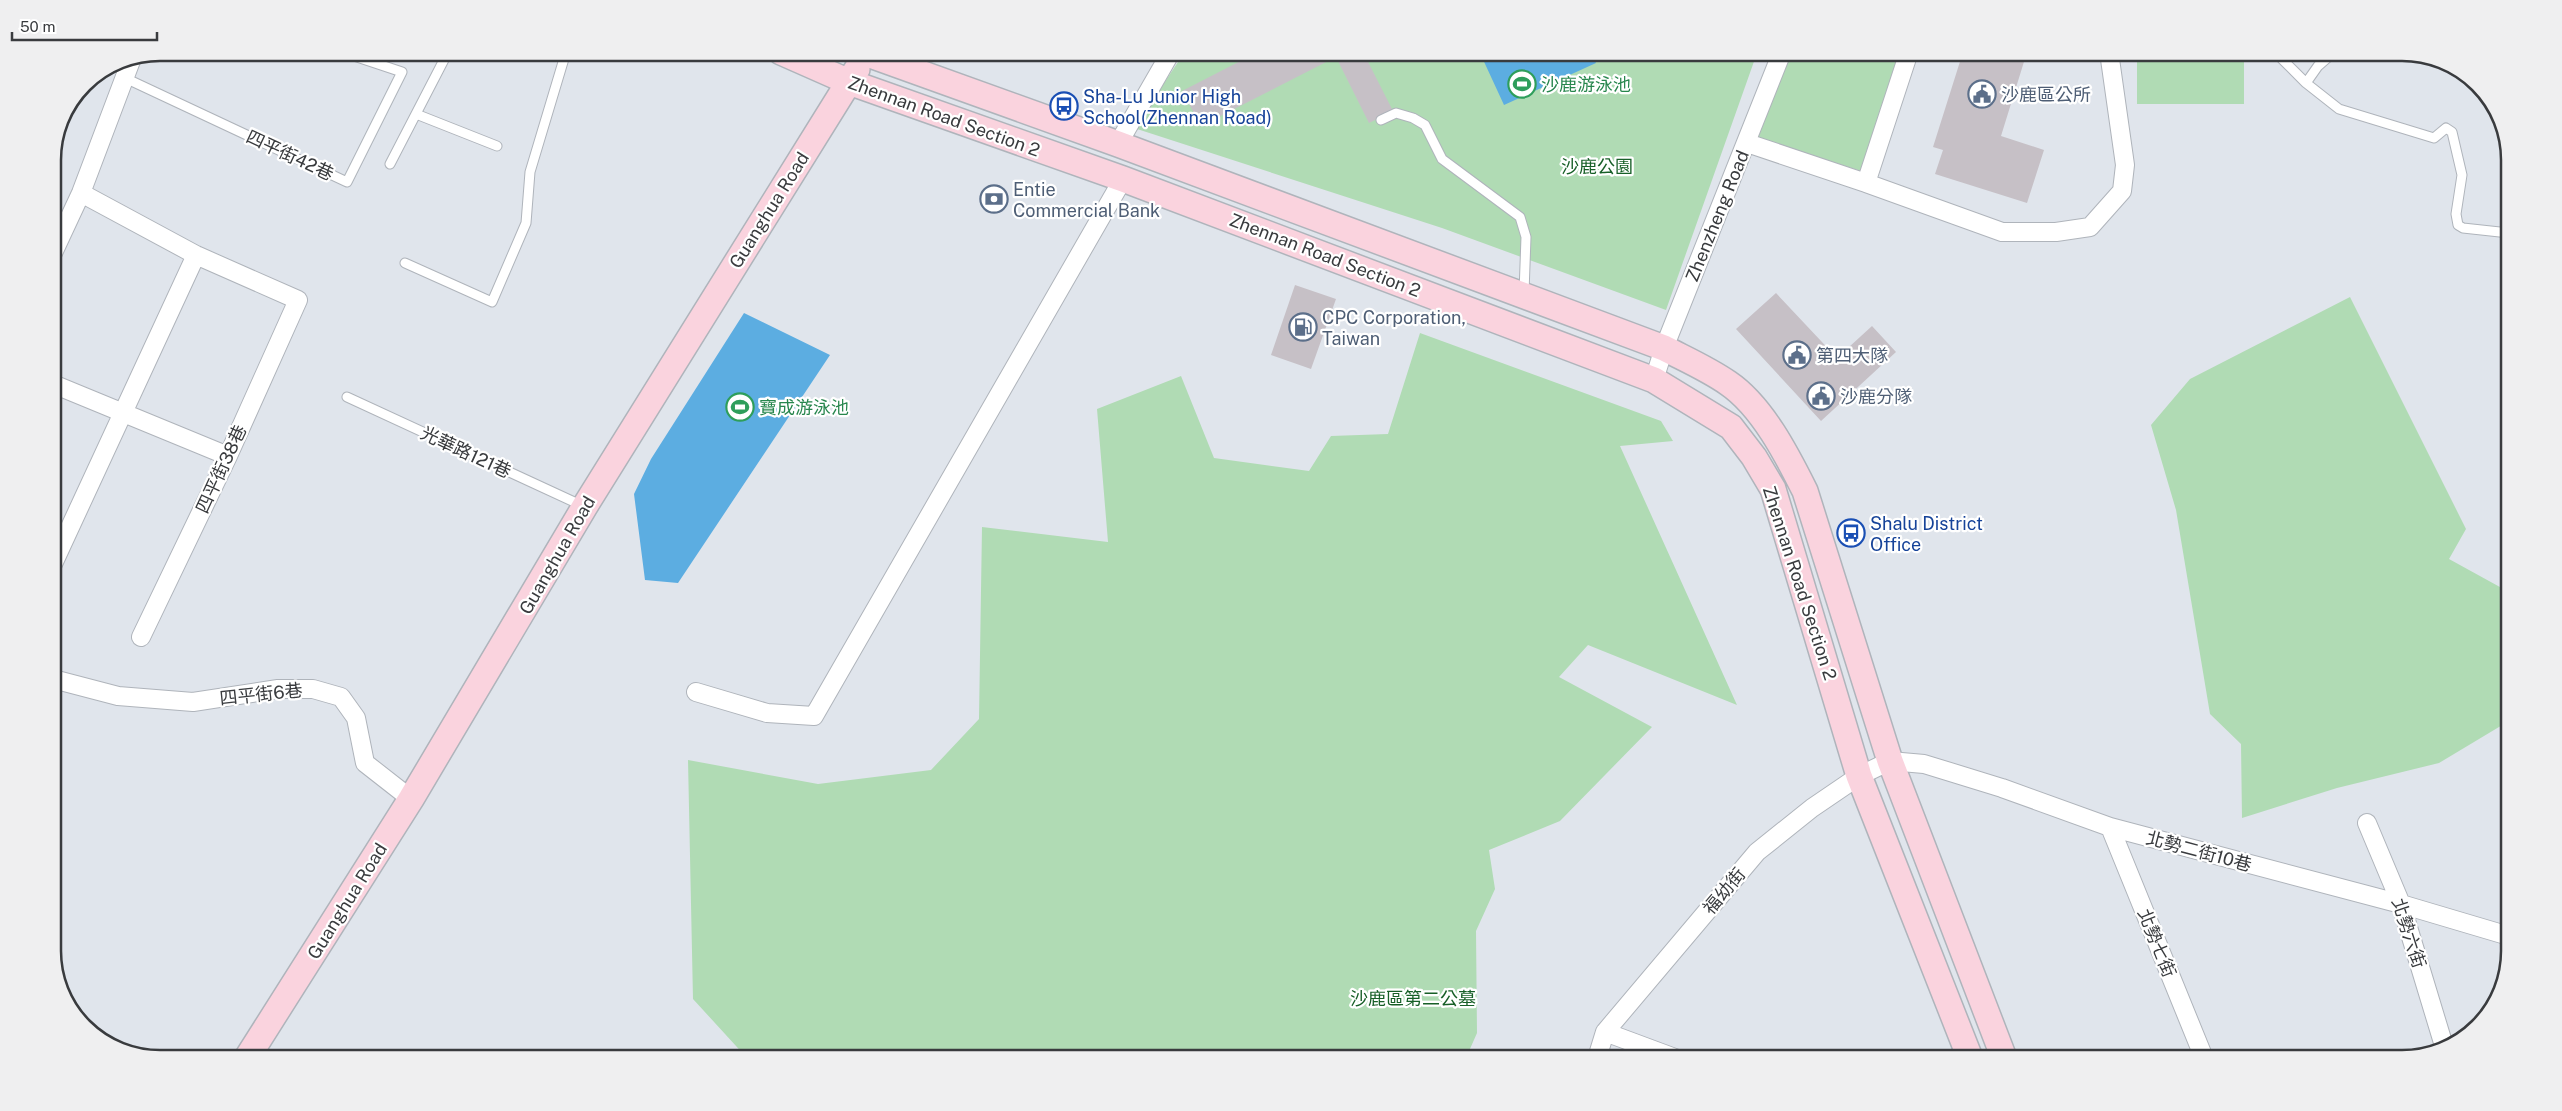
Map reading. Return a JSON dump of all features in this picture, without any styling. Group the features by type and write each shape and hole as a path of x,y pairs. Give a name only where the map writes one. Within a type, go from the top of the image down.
{"street":[{"name":"Zhennan Road Section 2","path":"801,61 849,82 1123,179 1654,380 1731,427 1754,457 1773,489 1859,776 1967,1050"},
{"name":"Guanghua Road","path":"252,1050 411,799 541,584 585,506 861,61"},
{"name":"Zhennan Road Section 2","path":"888,61 1118,144 1664,348 1729,383 1758,412 1785,450 1805,491 1890,762 2001,1050"},
{"path":"1118,144 1166,61"},
{"name":"Zhenzheng Road","path":"1654,380 1664,348 1779,61"},
{"path":"1866,183 1906,61"},
{"path":"1747,143 2002,232 2056,232 2090,227 2122,191 2125,165 2110,61"},
{"path":"61,236 81,193 130,66"},
{"path":"696,692 767,713 814,716 1123,179"},
{"path":"61,547 124,415 196,255 81,193"},
{"name":"四平街38巷","path":"141,637 228,456 298,300 196,255"},
{"path":"61,387 124,415 228,456"},
{"name":"四平街6巷","path":"61,681 118,696 193,702 278,689 312,689 341,697 356,718 365,763 411,799"},
{"name":"福幼街","path":"1599,1050 1605,1032 1757,852 1812,808 1859,776 1890,762"},
{"name":"北勢二街10巷","path":"1890,762 1924,764 2002,788 2110,827 2401,904 2501,933"},
{"name":"北勢六街","path":"2367,823 2401,904 2443,1041"},
{"name":"北勢七街","path":"2110,827 2201,1050"},
{"path":"1605,1032 1653,1050"}],"lane":[{"name":"四平街42巷","path":"126,78 347,182 402,72 369,61"},
{"path":"390,164 443,61"},
{"path":"405,263 492,302 526,223 530,172 563,61"},
{"path":"2284,61 2306,83 2339,109 2434,138 2446,128 2452,132 2462,175 2456,214 2458,224 2463,228 2501,232"},
{"path":"2306,83 2324,61"},
{"path":"1381,120 1396,113 1413,118 1425,125 1442,159 1520,217 1526,237 1524,296"},
{"path":"416,114 497,146"},
{"name":"光華路121巷","path":"347,397 585,506"}],"green space":[{"name":"沙鹿公園","path":"1179,61 1754,61 1666,310 1442,228 1134,128"},
{"path":"1786,61 1899,61 1864,172 1757,138"},
{"path":"2137,61 2244,61 2244,104 2137,104"},
{"path":"2350,297 2466,529 2449,559 2501,588 2501,726 2439,763 2337,788 2242,818 2241,744 2210,714 2176,510 2151,425 2190,379"},
{"name":"沙鹿區第二公墓","path":"1420,333 1661,421 1673,441 1620,446 1737,705 1588,645 1559,677 1652,727 1560,821 1489,850 1495,889 1476,931 1477,1033 1470,1050 740,1050 693,999 688,760 818,784 931,770 979,719 982,527 1108,542 1097,409 1181,376 1214,458 1309,471 1331,436 1388,434"}],"water":[{"name":"沙鹿游泳池","path":"1484,61 1595,61 1596,63 1504,105"},
{"name":"寶成游泳池","path":"744,313 830,355 678,583 645,580 634,494 651,459"}],"building":[{"path":"1240,61 1328,61 1201,126 1182,91"},
{"path":"1338,61 1368,61 1393,111 1369,123"},
{"name":"沙鹿區公所","path":"1960,61 2024,61 2001,136 2044,150 2027,203 1935,174 1943,150 1933,147"},
{"name":"CPC Corporation, Taiwan","path":"1295,285 1336,299 1311,369 1271,355"},
{"name":"第四大隊","path":"1776,293 1837,358 1872,326 1896,352 1821,421 1736,329"}],"place":[{"name":"沙鹿游泳池","path":"1522,84"},
{"name":"沙鹿區公所","path":"1982,94"},
{"name":"Sha-Lu Junior High School(Zhennan Road)","path":"1064,106"},
{"name":"Entie Commercial Bank","path":"994,199"},
{"name":"CPC Corporation, Taiwan","path":"1303,327"},
{"name":"第四大隊","path":"1797,355"},
{"name":"沙鹿分隊","path":"1821,396"},
{"name":"寶成游泳池","path":"740,407"},
{"name":"Shalu District Office","path":"1851,533"}]}
